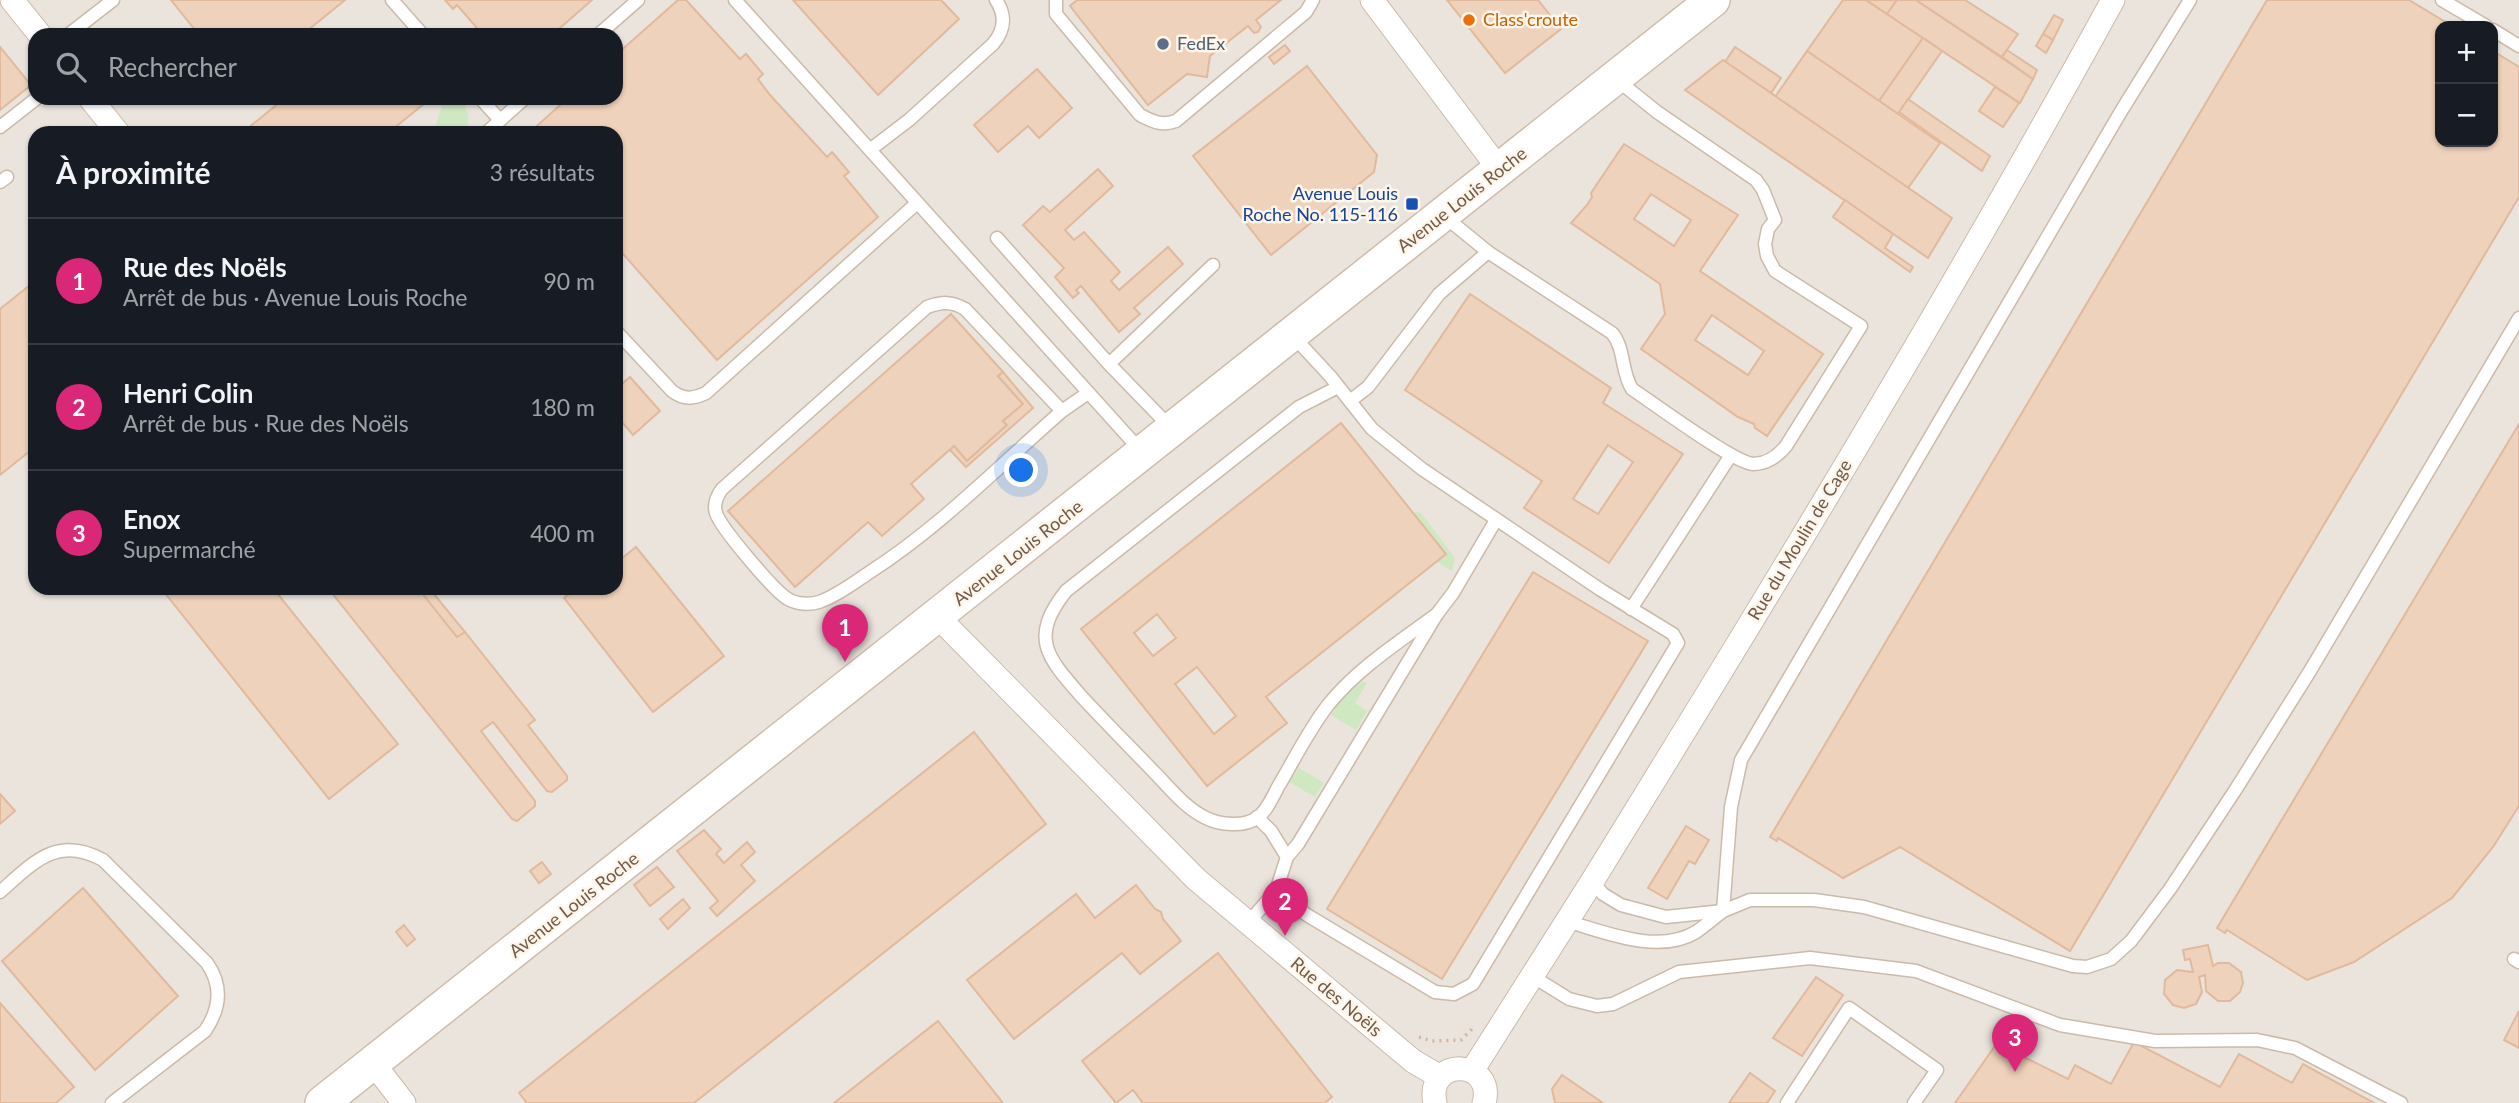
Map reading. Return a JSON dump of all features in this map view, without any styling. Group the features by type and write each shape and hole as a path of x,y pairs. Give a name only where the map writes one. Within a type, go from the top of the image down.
{"main road":[{"name":"Avenue Louis Roche","path":"322,1103 1713,0"}],"street":[{"path":"12,0 34,28"},
{"path":"1371,0 1499,169"},
{"name":"Rue du Moulin de Cage","path":"1472,1071 1592,881 1880,410 1970,257 2113,0"},
{"path":"96,105 112,126"},
{"name":"Rue des Noëls","path":"938,617 1180,864 1413,1061 1440,1077"},
{"path":"373,1063 404,1103"},
{"path":"1434,1102 1436,1084 1440,1077 1455,1068 1472,1071 1483,1083 1486,1091 1484,1103"}],"lane":[{"path":"77,28 113,0"},
{"path":"392,0 417,28"},
{"path":"606,28 638,0"},
{"path":"735,0 1143,454"},
{"path":"871,149 909,120 993,44 1001,32 1003,19 996,0"},
{"path":"1056,0 1056,14 1140,115 1155,123 1166,124 1176,121 1306,12 1313,0"},
{"path":"1723,911 1731,807 1741,760 2120,113 2190,0"},
{"path":"2442,0 2478,21"},
{"path":"2498,33 2519,46"},
{"path":"1443,215 1488,253 1612,333 1618,343 1632,389 1731,455 1752,464 1781,453 1861,326 1775,271 1767,256 1765,244 1768,229 1775,220 1756,180 1657,112 1615,79"},
{"path":"0,127 28,105"},
{"path":"486,105 499,120"},
{"path":"493,126 517,105"},
{"path":"623,338 672,391 679,396 696,398 706,393 917,203"},
{"path":"997,238 1109,364 1172,429"},
{"path":"1350,401 1368,387 1439,294 1488,253"},
{"path":"1109,364 1213,265"},
{"path":"1062,411 965,309 954,303 941,302 927,307 722,489 716,498 716,513 724,527 773,587 788,599 804,604 819,602 910,546 1062,411 1088,393"},
{"path":"1566,921 1652,942 1675,940 1695,933 1723,911 1750,900 1814,900 1864,907 2073,966 2087,967 2111,960 2131,941 2162,900 2236,789 2519,318"},
{"path":"1276,891 1307,915 1435,992 1454,994 1473,984 1678,643 1673,634 1496,520 1422,469 1372,429 1292,334"},
{"path":"1338,387 1299,407 1066,591 1051,612 1046,651 1058,670 1098,715 1185,804 1204,817 1235,824 1257,817 1268,805 1307,736 1348,681 1437,614"},
{"path":"1631,609 1731,455"},
{"path":"1248,923 1276,891 1287,857 1306,832 1496,520"},
{"path":"1257,817 1271,831 1287,857"},
{"path":"0,892 34,862 48,854 61,850 79,850 92,854 103,860 214,973 218,987 218,1003 214,1018 205,1031 112,1103"},
{"path":"1592,881 1603,894 1621,905 1666,917 1723,911"},
{"path":"1532,976 1569,999 1597,1006 1613,1004 1679,972 1810,958 1916,971 2060,1024 2155,1041 2257,1040 2295,1048 2401,1103"},
{"path":"1787,1103 1849,1008 1937,1070 1914,1103"}],"shaded area":[{"path":"0,0 2519,0 2519,1103 0,1103"}],"green space":[{"path":"443,105 465,105 468,126 435,126"},
{"path":"1414,513 1421,513 1455,558 1452,571 1437,562 1446,554"},
{"path":"1363,681 1367,683 1355,703 1367,711 1356,730 1331,715 1340,699"},
{"path":"1299,768 1324,783 1315,797 1289,782"}],"building":[{"path":"171,0 345,0 311,28 193,28"},
{"path":"445,0 592,0 560,28 477,28 457,5 453,9"},
{"path":"678,0 686,0 740,59 746,54 763,74 758,79 770,95 827,157 832,152 849,172 844,176 878,217 717,360 623,254 623,126 537,126 560,105 623,105 623,49"},
{"path":"793,0 941,0 959,19 878,95"},
{"name":"FedEx","path":"1077,0 1281,0 1256,20 1261,27 1258,32 1254,33 1248,26 1210,56 1207,77 1187,74 1148,105 1070,6"},
{"path":"1447,0 1538,0 1561,29 1505,73"},
{"path":"1843,0 1866,0 1923,38 1879,101 1807,51"},
{"path":"1866,0 1897,0 1887,14"},
{"path":"1897,0 1916,0 2033,79 2020,103 1887,14"},
{"path":"1916,0 1965,0 2018,34 2002,57"},
{"path":"2267,0 2409,0 2444,21 2435,21 2435,147 2498,147 2498,54 2519,67 2519,197 2070,951 1900,847 1843,878 1778,838 1777,841 1770,837"},
{"path":"2054,15 2063,20 2053,40 2043,34"},
{"path":"2043,34 2053,40 2046,53 2036,46"},
{"path":"1923,38 1942,51 1898,114 1879,101"},
{"path":"1285,45 1290,51 1274,64 1269,57"},
{"path":"0,47 28,81 28,87 0,110"},
{"path":"1735,47 1781,78 1771,93 1725,62"},
{"path":"2007,50 2037,70 2033,79 2002,57"},
{"path":"1807,51 1940,143 1908,188 1775,97"},
{"path":"1723,60 1952,218 1928,258 1685,90"},
{"path":"1307,66 1377,155 1374,172 1271,255 1193,156"},
{"path":"1037,69 1072,108 1039,138 1028,126 998,152 974,125"},
{"path":"1995,87 2019,103 2003,127 1979,111"},
{"path":"1908,99 1990,156 1982,171 1899,112"},
{"path":"276,105 423,105 397,126 251,126"},
{"path":"1624,144 1738,215 1700,271 1823,354 1767,436 1755,428 1754,424 1738,417 1641,349 1665,314 1660,284 1571,223 1587,205 1592,197 1591,193","holes":["1651,194 1691,220 1674,246 1634,219","1712,315 1764,351 1748,375 1695,340"]},
{"path":"1098,169 1113,186 1065,230 1074,240 1084,232 1120,272 1111,281 1119,290 1168,247 1183,264 1134,308 1140,314 1119,332 1081,286 1076,290 1079,293 1073,298 1055,277 1064,268 1023,225 1043,206 1050,212"},
{"path":"1845,200 1893,234 1885,248 1913,267 1910,272 1833,217"},
{"path":"28,287 28,453 0,475 0,309"},
{"path":"1470,294 1611,388 1603,403 1683,454 1609,563 1524,508 1542,481 1405,390","holes":["1608,445 1633,462 1598,514 1573,499"]},
{"path":"951,314 1003,372 998,376 1023,404 1003,421 1007,425 967,461 954,446 911,484 924,499 882,536 868,522 795,587 728,511"},
{"path":"1003,372 1033,408 966,467 950,450 954,446 967,461 1007,425 1003,421 1023,404 998,376"},
{"path":"630,377 660,411 633,435 623,423 623,383"},
{"path":"1341,423 1446,554 1266,697 1287,723 1207,786 1081,629","holes":["1157,614 1176,638 1153,656 1134,633","1197,667 1236,716 1214,734 1175,684"]},
{"path":"2519,424 2519,806 2493,847 2452,898 2354,962 2307,980 2227,930 2225,933 2217,928"},
{"path":"636,547 724,656 653,712 564,598 568,595 623,595 623,557"},
{"path":"1533,572 1648,641 1442,979 1327,909"},
{"path":"167,595 279,595 398,744 329,799"},
{"path":"334,595 424,595 457,637 465,632 535,720 528,725 567,776 567,780 552,792 547,791 493,722 481,731 535,801 535,806 517,821 512,819"},
{"path":"424,595 435,595 465,632 457,637"},
{"path":"974,732 1046,824 694,1103 527,1103 519,1093"},
{"path":"0,794 15,811 0,824"},
{"path":"1686,826 1709,840 1695,864 1689,861 1667,899 1648,888"},
{"path":"704,830 721,849 716,854 724,863 747,842 755,852 741,865 755,881 717,916 710,908 718,901 677,851"},
{"path":"542,862 551,874 539,883 530,871"},
{"path":"657,867 674,887 650,906 634,885"},
{"path":"1136,885 1155,909 1161,912 1163,919 1181,941 1140,974 1122,953 1014,1039 967,980 1076,894 1095,918"},
{"path":"83,888 178,996 95,1070 2,961"},
{"path":"683,899 690,908 668,929 660,919"},
{"path":"404,925 415,939 407,946 396,932"},
{"path":"2208,945 2213,966 2229,963 2241,972 2243,983 2240,992 2230,1001 2218,1001 2206,991 2205,975 2199,977 2202,992 2196,1004 2184,1008 2173,1005 2164,994 2165,980 2177,970 2193,972 2190,959 2185,960 2183,950"},
{"path":"1218,953 1332,1097 1324,1103 1143,1103 1133,1090 1116,1103 1082,1061"},
{"path":"1816,977 1843,995 1802,1056 1773,1038"},
{"path":"0,1003 74,1087 56,1103 0,1103"},
{"path":"2519,1011 2519,1048 2504,1040"},
{"path":"938,1021 1003,1103 834,1103"},
{"path":"2024,1028 2036,1034 2036,1041 2034,1047 2028,1050 2019,1048 2016,1053 2068,1079 2075,1065 2111,1084 2134,1042 2220,1087 2239,1054 2292,1083 2303,1064 2374,1103 1955,1103 1997,1043 2014,1051 2017,1047 2016,1034"},
{"path":"1750,1073 1775,1091 1767,1103 1729,1103"},
{"path":"1562,1075 1603,1103 1555,1103 1552,1089"}],"place":[{"name":"Class'croute","path":"1469,20"},
{"name":"FedEx","path":"1163,44"},
{"name":"Avenue Louis Roche No. 115-116","path":"1412,204"},
{"name":"Rue des Noëls","path":"845,662"},
{"name":"Henri Colin","path":"1285,936"},
{"name":"Enox","path":"2015,1072"}]}
